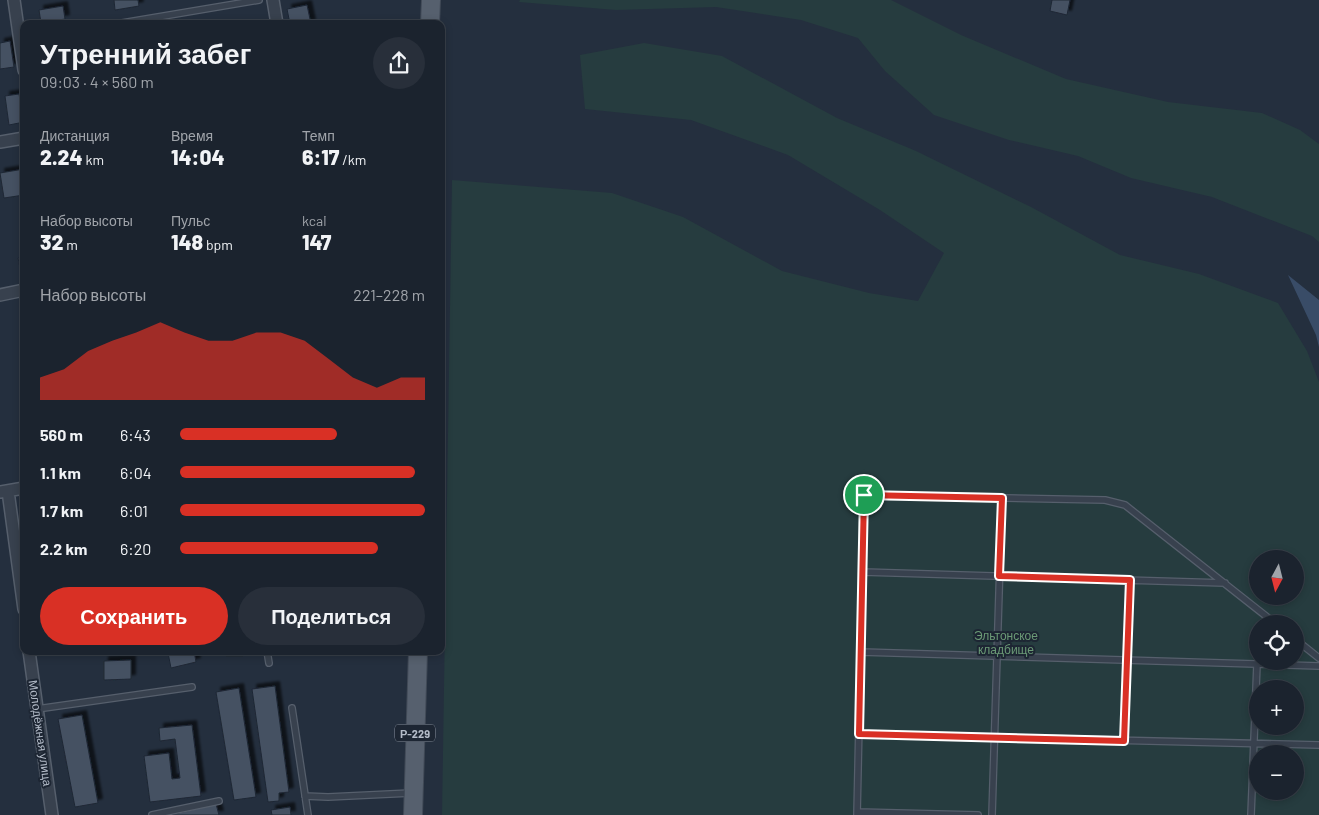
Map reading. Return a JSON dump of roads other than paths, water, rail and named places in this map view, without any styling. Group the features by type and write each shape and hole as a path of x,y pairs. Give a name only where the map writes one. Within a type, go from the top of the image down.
{"main road":[{"path":"430,20 431,0"},
{"name":"Р-229","path":"413,815 418,655"}],"street":[{"path":"14,0 20,33"},
{"path":"273,0 276,20"},
{"path":"0,142 20,139"},
{"path":"0,295 20,291"},
{"path":"20,489 4,491 20,585"},
{"name":"Молодёжная улица","path":"30,655 52,815"}],"lane":[{"path":"140,20 260,0"},
{"path":"978,815 857,814 864,495 1105,500 1125,505 1265,615"},
{"path":"992,815 1002,498"},
{"path":"863,572 1225,583"},
{"path":"1124,741 1130,580"},
{"path":"1304,646 1319,658"},
{"path":"861,652 1249,664"},
{"path":"268,655 269,663"},
{"path":"1304,666 1319,666"},
{"path":"1251,815 1257,670"},
{"path":"37,709 192,687"},
{"path":"292,708 308,815"},
{"path":"859,734 1319,746"},
{"path":"305,796 328,797 414,793"},
{"path":"152,815 219,801"}],"water":[{"path":"1288,275 1319,300 1319,347 1316,335"}],"park label":[{"name":"Эльтонское кладбище","path":"1006,642"}]}
